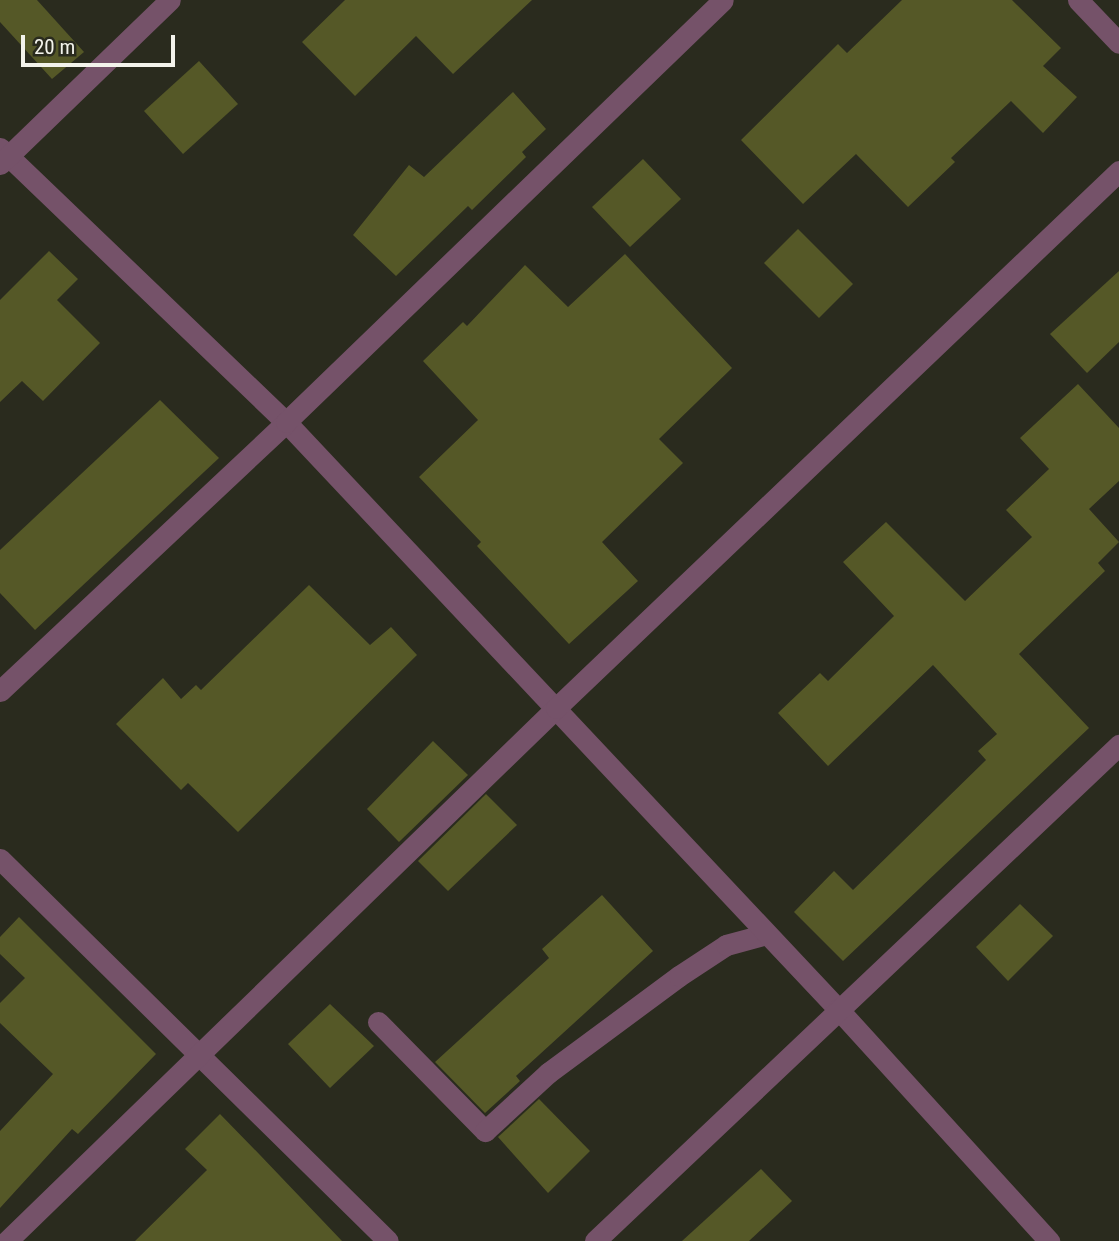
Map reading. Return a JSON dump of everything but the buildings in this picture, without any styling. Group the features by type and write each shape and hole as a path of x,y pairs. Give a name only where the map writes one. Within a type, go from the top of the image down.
{"street":[{"path":"170,0 3,156 286,422 838,1009 1049,1241"},
{"path":"0,691 286,422 723,0"},
{"path":"1077,0 1119,43"},
{"path":"7,1241 556,708 1119,171"},
{"path":"595,1241 1119,745"},
{"path":"0,859 388,1241"},
{"path":"378,1022 485,1131 548,1073 678,976 726,945 768,934"}]}
